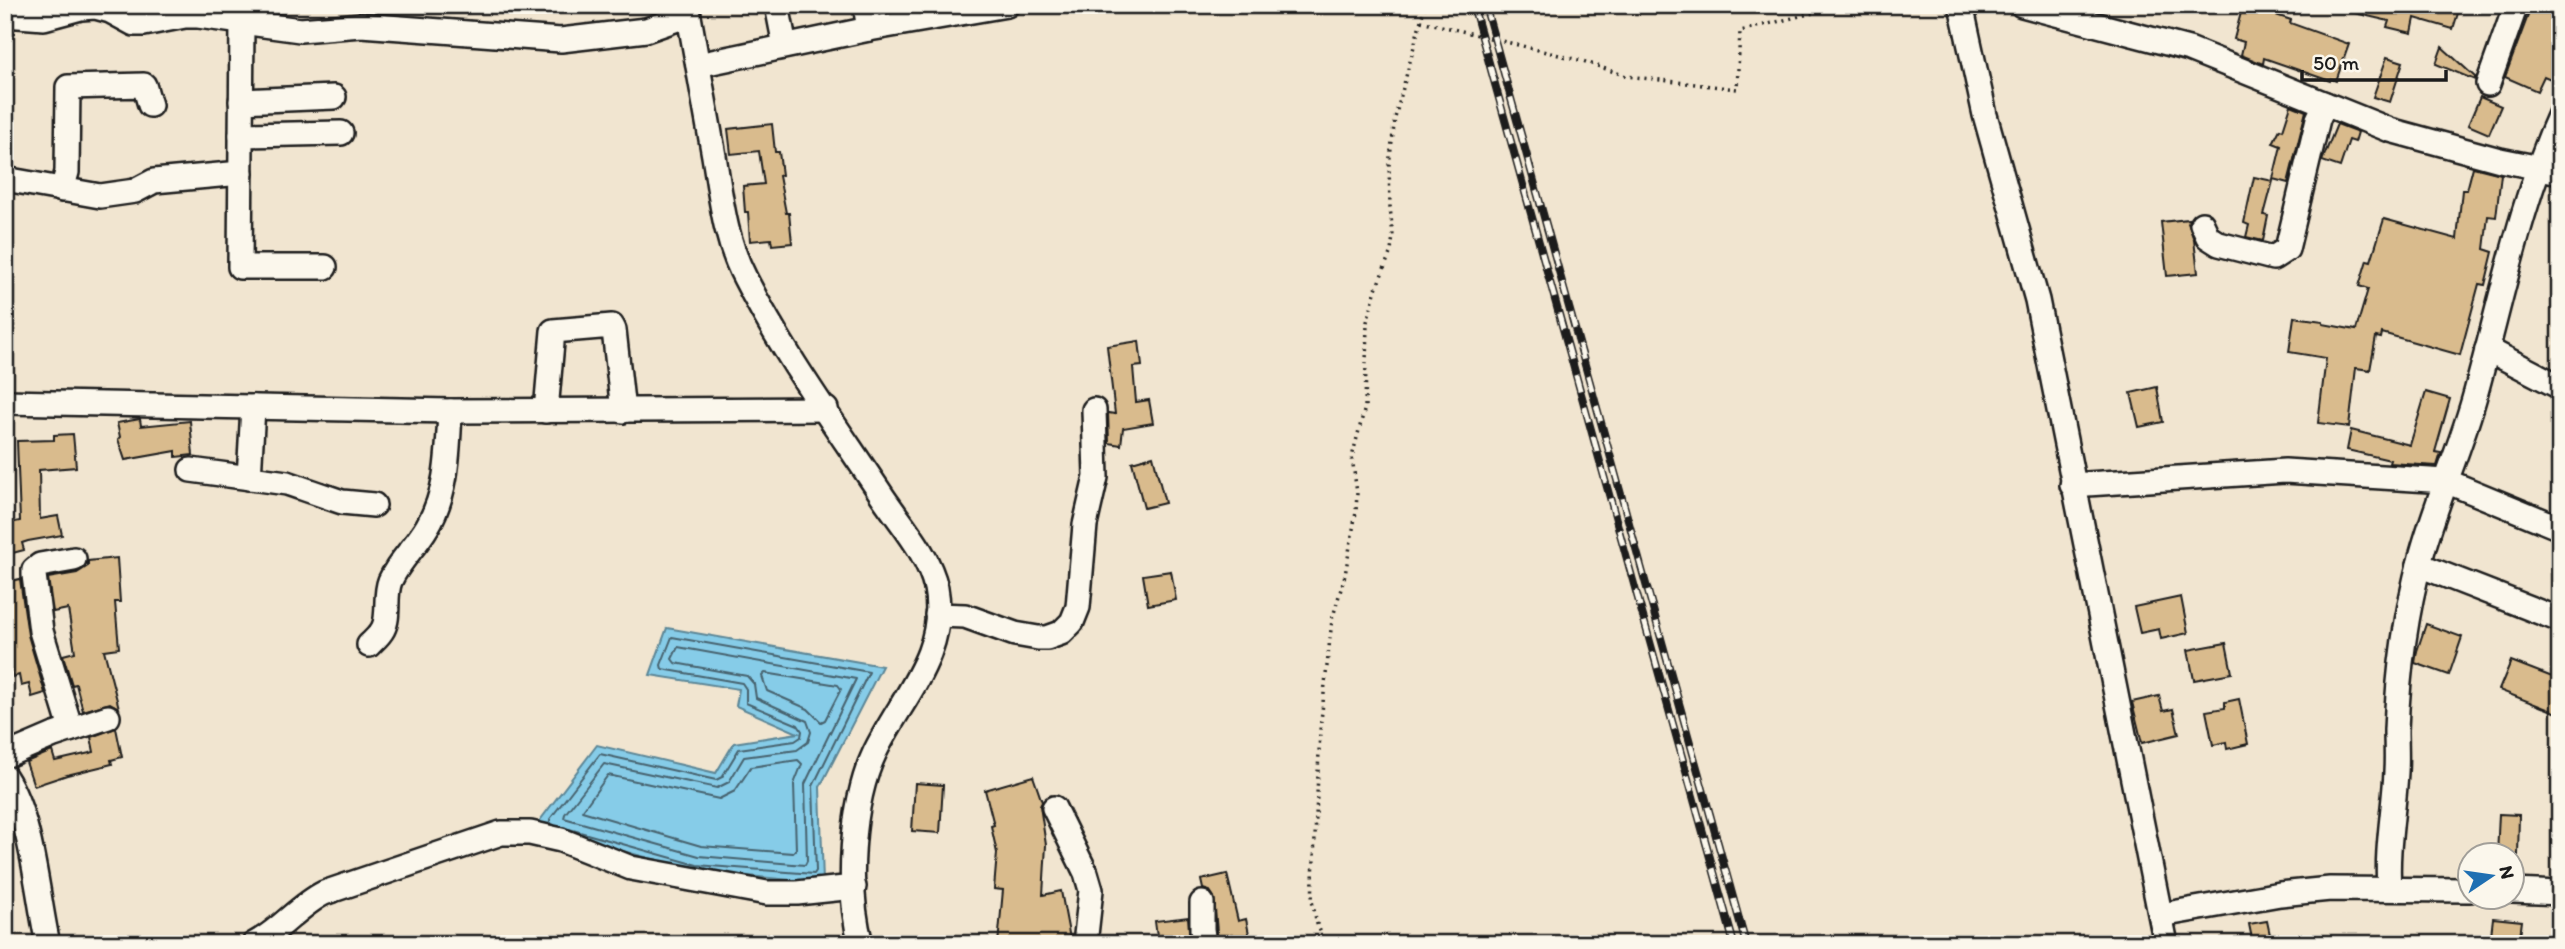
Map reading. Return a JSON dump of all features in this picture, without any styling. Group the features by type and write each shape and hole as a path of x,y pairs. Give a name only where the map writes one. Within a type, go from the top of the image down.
{"street":[{"path":"777,5 785,46"},
{"path":"865,5 869,29"},
{"path":"698,65 953,10 1007,5"},
{"path":"1961,5 1985,115 2037,300 2166,944"},
{"path":"2022,5 2189,49 2390,130 2537,169 2560,172"},
{"path":"2488,84 2516,5"},
{"path":"5,15 44,18 88,7 110,11 134,24 185,16 213,16 300,30 361,25 561,40 646,30 688,10 731,247 759,304 934,579 937,615 935,636 927,662 882,737 863,784 857,812 854,887 855,918 861,944"},
{"path":"242,22 240,267 325,267"},
{"path":"62,190 66,172 68,87 144,85 150,105"},
{"path":"242,101 334,97"},
{"path":"2202,224 2208,237 2219,244 2273,258 2287,249 2318,119 2325,104"},
{"path":"2389,888 2396,727 2405,638 2420,565 2472,405 2537,169 2560,114"},
{"path":"241,135 341,133"},
{"path":"5,179 110,196 135,191 154,181 241,173"},
{"path":"546,411 553,331 612,326 623,411"},
{"path":"2487,349 2560,387"},
{"path":"5,402 450,411 826,409"},
{"path":"249,478 253,407"},
{"path":"937,615 965,616 1014,634 1038,638 1061,633 1072,622 1078,607 1085,525 1096,477 1094,410"},
{"path":"369,645 386,622 386,593 393,574 426,529 437,508 445,473 450,411"},
{"path":"191,470 287,483 342,502 374,505"},
{"path":"2073,485 2285,471 2446,481 2560,528"},
{"path":"71,729 41,631 34,570 40,565 74,559"},
{"path":"2420,565 2560,620"},
{"path":"5,755 108,717"},
{"path":"5,776 16,797 23,822 48,944"},
{"path":"1054,808 1089,883 1091,901 1085,944"},
{"path":"254,944 324,893 501,833 530,833 569,843 631,868 767,893 854,887"},
{"path":"2161,915 2280,894 2330,889 2456,890"},
{"path":"2526,892 2560,893"},
{"path":"1202,903 1205,944"}],"path":[{"path":"1326,944 1317,924 1312,901 1326,675 1332,620 1345,575 1356,512 1357,493 1352,457 1365,407 1367,322 1391,251 1393,236 1389,165 1395,118 1425,5"},
{"path":"1421,21 1583,61 1626,76 1737,89 1740,31 1845,5"}],"water":[{"path":"667,628 882,666 820,787 823,883 696,871 535,827 597,745 716,773 734,743 798,733 736,706 739,689 650,675"}],"building":[{"path":"2243,5 2279,5 2276,15 2291,20 2290,23 2349,44 2336,81 2264,58 2263,64 2241,55 2244,42 2234,39"},
{"path":"2347,5 2444,5 2459,10 2453,29 2415,18 2412,33 2387,27 2389,21 2346,11"},
{"path":"2532,5 2560,5 2560,83 2544,76 2537,91 2505,77"},
{"path":"2442,47 2475,77 2475,80 2436,64"},
{"path":"2387,57 2403,62 2390,102 2373,97"},
{"path":"2480,97 2501,106 2489,134 2468,125"},
{"path":"2291,105 2306,111 2288,183 2273,179 2281,146 2273,143 2280,129 2283,130"},
{"path":"772,124 775,152 779,152 782,175 779,176 786,213 789,213 792,243 772,245 771,239 750,241 748,212 745,212 743,186 764,184 759,151 731,154 728,129"},
{"path":"2337,124 2358,132 2355,142 2349,140 2340,167 2322,161"},
{"path":"2473,167 2501,174 2496,217 2488,216 2484,249 2493,252 2485,285 2479,284 2460,355 2382,333 2381,338 2376,337 2370,370 2356,368 2349,427 2318,423 2326,358 2289,352 2294,317 2356,330 2368,289 2359,286 2367,260 2371,261 2384,219 2457,239 2462,190 2467,190"},
{"path":"2254,177 2273,181 2264,215 2268,216 2263,241 2246,237 2249,225 2244,223"},
{"path":"2189,219 2198,273 2167,276 2161,222"},
{"path":"1139,341 1142,366 1133,367 1136,402 1149,400 1153,423 1123,428 1121,445 1109,443 1108,413 1115,414 1107,346"},
{"path":"2157,387 2163,422 2139,427 2131,393"},
{"path":"2426,392 2450,399 2435,452 2441,453 2437,466 2389,463 2390,460 2347,450 2351,430 2410,445"},
{"path":"140,419 141,426 190,421 193,455 176,457 176,451 125,460 118,439 120,437 117,423"},
{"path":"73,434 76,467 39,470 40,519 58,516 62,535 22,543 24,550 5,555 5,524 20,521 17,441 54,440 54,435"},
{"path":"1153,456 1165,503 1144,508 1132,462"},
{"path":"117,558 120,602 115,602 119,648 104,650 119,708 110,703 83,711 76,684 72,685 63,655 75,652 68,609 53,612 48,578 77,573 88,566 88,561"},
{"path":"1171,571 1176,600 1148,605 1143,575"},
{"path":"20,579 28,635 45,693 32,697 29,684 21,686 19,675 13,677 5,634 5,582"},
{"path":"2181,597 2188,633 2161,639 2159,629 2140,633 2134,607"},
{"path":"2426,624 2462,637 2449,675 2415,663"},
{"path":"2226,643 2232,673 2194,680 2188,650"},
{"path":"2511,661 2560,680 2560,714 2499,690"},
{"path":"2159,696 2163,711 2173,709 2179,734 2142,743 2132,702"},
{"path":"2239,699 2248,744 2227,749 2226,742 2213,745 2206,711 2225,708 2225,702"},
{"path":"116,728 122,757 111,760 112,764 34,786 26,762 52,751 55,761 94,752 91,737"},
{"path":"1033,776 1042,802 1040,806 1046,845 1043,895 1061,891 1071,944 998,944 1003,890 994,889 997,853 991,826 994,825 985,790"},
{"path":"915,783 943,785 940,833 912,831"},
{"path":"2499,814 2519,815 2518,841 2498,841"},
{"path":"1227,874 1238,921 1246,919 1251,944 1218,944 1214,897 1210,891 1203,889 1201,880"},
{"path":"1188,917 1190,944 1158,944 1155,921"},
{"path":"2493,918 2522,921 2519,944 2490,944"},
{"path":"2267,921 2272,944 2253,944 2249,924"}],"railway":[{"path":"1473,5 1734,944"},
{"path":"1485,5 1746,944"}]}
